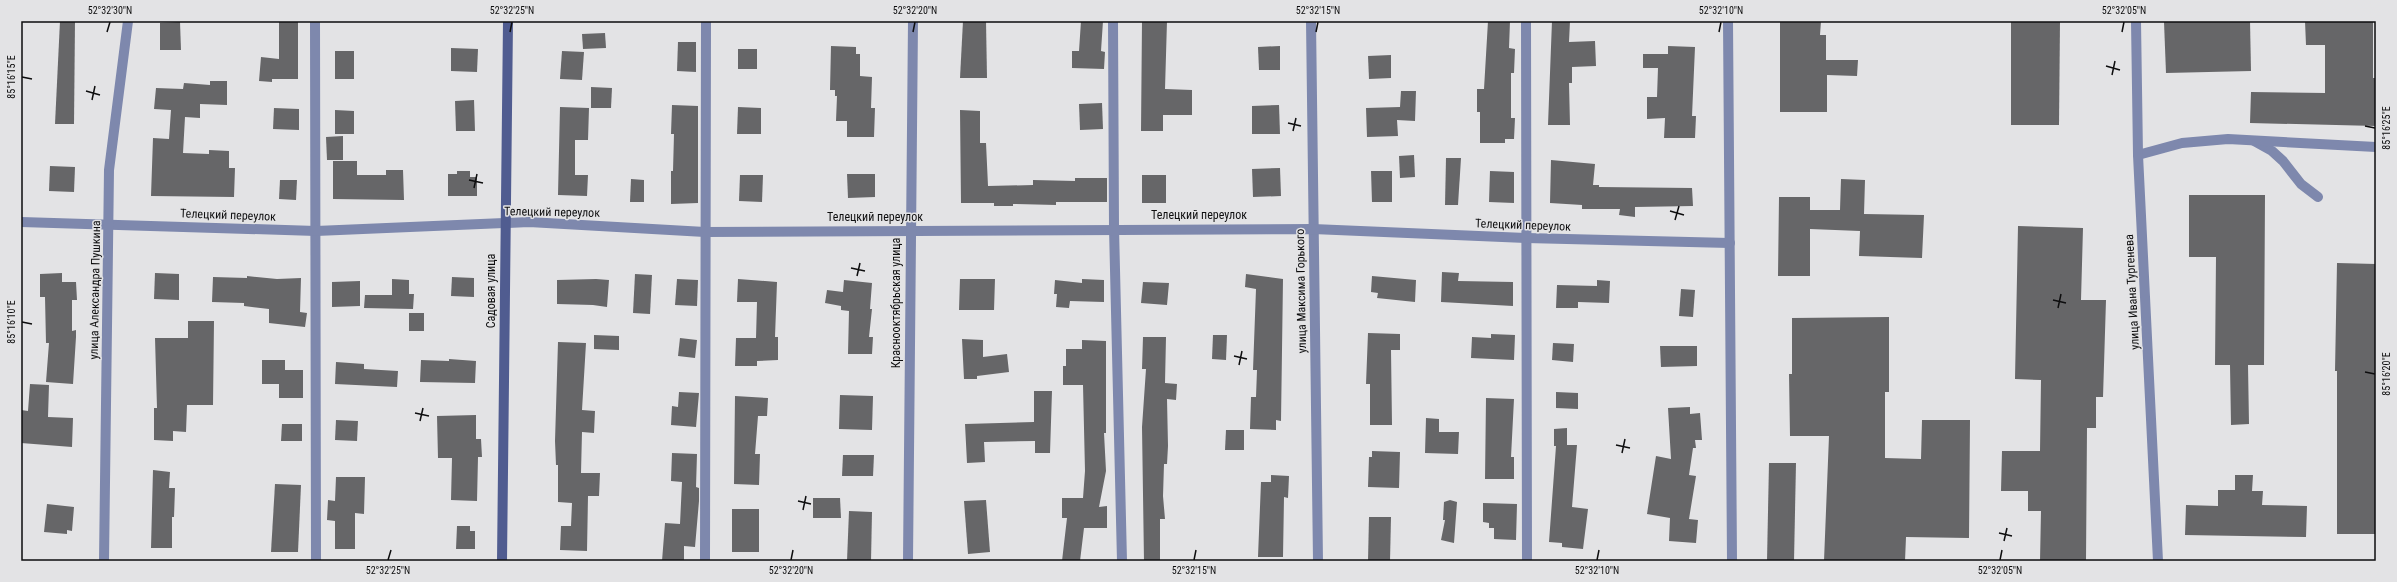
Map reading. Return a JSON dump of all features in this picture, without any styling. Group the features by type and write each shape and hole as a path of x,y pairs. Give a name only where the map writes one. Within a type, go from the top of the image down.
{"main road":[{"name":"Садовая улица","path":"502,561 508,21"}],"street":[{"name":"улица Александра Пушкина","path":"104,561 110,163 128,21"},
{"path":"315,21 316,561"},
{"path":"705,561 706,21"},
{"name":"Краснооктябрьская улица","path":"908,561 913,21"},
{"path":"1113,21 1114,228 1122,561"},
{"name":"улица Максима Горького","path":"1310,21 1318,561"},
{"path":"1526,21 1526,561"},
{"path":"1728,21 1732,561"},
{"name":"улица Ивана Тургенева","path":"2136,21 2138,155 2158,561"},
{"path":"2138,155 2182,143 2228,139 2376,148"},
{"path":"2250,140 2272,151 2283,161 2301,184 2318,197"},
{"name":"Телецкий переулок","path":"21,222 316,231 505,224 571,224 705,232 1114,228 1313,229 1526,238 1730,242"}],"building":[{"path":"60,21 75,21 74,124 55,124"},
{"path":"279,21 298,21 298,79 272,79 272,82 259,81 261,57 279,59"},
{"path":"963,21 986,21 987,78 960,78"},
{"path":"1081,21 1103,21 1101,51 1105,52 1104,69 1072,68 1072,51 1079,51"},
{"path":"1142,21 1167,21 1165,89 1192,90 1192,115 1163,115 1163,131 1141,131"},
{"path":"1488,21 1510,21 1509,48 1515,49 1514,73 1511,73 1511,118 1515,118 1514,139 1505,139 1505,143 1480,143 1480,112 1477,112 1477,89 1484,89"},
{"path":"1552,21 1570,21 1569,42 1595,41 1596,66 1572,67 1572,83 1569,83 1570,125 1548,125"},
{"path":"1780,21 1821,21 1820,35 1826,35 1826,60 1858,60 1857,76 1827,75 1827,112 1780,112"},
{"path":"2011,21 2060,21 2059,125 2011,125"},
{"path":"2250,21 2251,71 2166,73 2164,22"},
{"path":"2305,21 2373,21 2373,78 2376,78 2376,126 2250,123 2251,92 2325,93 2325,45 2306,45"},
{"path":"180,22 181,50 160,50 160,23"},
{"path":"605,33 606,48 583,49 582,34"},
{"path":"678,42 696,42 696,72 677,71"},
{"path":"831,46 856,47 856,54 860,54 860,76 872,77 871,108 875,108 874,137 847,137 847,121 836,121 837,96 835,96 835,90 830,90"},
{"path":"1280,46 1280,70 1259,70 1258,47"},
{"path":"1668,46 1695,47 1692,116 1696,116 1695,138 1664,138 1665,118 1647,119 1647,97 1657,97 1658,68 1643,68 1643,54 1668,54"},
{"path":"451,48 478,49 477,72 451,71"},
{"path":"738,49 757,49 757,69 738,69"},
{"path":"335,51 354,51 354,79 335,79"},
{"path":"562,51 584,52 582,80 560,79"},
{"path":"1391,55 1391,78 1369,79 1368,56"},
{"path":"210,81 227,81 227,105 200,104 200,118 185,117 183,153 209,154 209,150 229,151 229,168 235,168 234,197 151,196 153,138 169,139 171,110 154,109 156,88 183,89 184,83 210,85"},
{"path":"591,87 612,88 611,108 591,108"},
{"path":"1401,91 1416,91 1415,121 1397,120 1398,136 1367,137 1366,108 1400,107"},
{"path":"474,100 475,131 456,131 455,101"},
{"path":"1102,103 1103,129 1080,130 1079,104"},
{"path":"672,105 698,106 698,203 671,204 671,171 673,171 674,134 671,134"},
{"path":"1279,105 1280,134 1252,134 1252,106"},
{"path":"560,107 589,108 588,140 575,140 575,175 588,175 587,196 558,195"},
{"path":"738,107 761,108 761,134 737,134"},
{"path":"274,108 299,109 299,130 273,129"},
{"path":"335,110 354,111 354,134 335,134"},
{"path":"960,110 980,111 980,143 986,143 988,186 1033,185 1033,180 1075,181 1075,178 1107,178 1107,202 1056,202 1056,205 1013,204 1013,206 994,206 994,203 961,203"},
{"path":"343,136 343,160 327,160 326,137"},
{"path":"1414,155 1415,177 1400,178 1399,156"},
{"path":"1446,158 1461,158 1458,205 1445,205"},
{"path":"1551,160 1595,164 1593,185 1599,185 1599,187 1692,188 1693,206 1635,207 1635,217 1619,215 1620,209 1582,209 1582,205 1550,203"},
{"path":"333,161 357,161 357,175 386,175 386,170 403,170 404,200 333,199"},
{"path":"50,166 75,167 74,192 49,191"},
{"path":"1280,168 1281,196 1253,197 1252,169"},
{"path":"457,171 470,171 470,177 477,177 477,196 448,196 448,174 457,174"},
{"path":"1371,171 1392,171 1392,202 1372,202"},
{"path":"1490,171 1514,172 1514,203 1489,202"},
{"path":"847,174 875,174 875,197 848,198"},
{"path":"740,175 763,175 762,202 739,201"},
{"path":"1142,175 1166,175 1166,203 1142,203"},
{"path":"631,179 644,180 644,202 630,202"},
{"path":"1841,179 1865,180 1864,214 1924,215 1922,258 1859,256 1860,231 1810,229 1810,276 1778,276 1779,197 1810,197 1810,210 1840,210"},
{"path":"280,180 297,180 296,200 279,199"},
{"path":"2189,195 2265,195 2264,365 2248,365 2249,424 2231,425 2230,365 2215,365 2216,257 2189,257"},
{"path":"2018,226 2083,228 2081,300 2106,300 2103,397 2096,397 2096,428 2087,428 2086,561 2040,561 2041,511 2028,511 2028,491 2001,491 2002,451 2040,451 2041,380 2015,379"},
{"path":"2337,263 2376,264 2376,534 2337,534 2337,371 2335,371"},
{"path":"1442,272 1459,273 1458,281 1513,282 1513,306 1441,302"},
{"path":"62,273 62,282 76,282 77,300 72,300 72,331 76,330 73,384 46,382 49,343 46,343 45,297 40,297 40,274"},
{"path":"155,273 179,274 179,300 154,299"},
{"path":"635,274 652,275 650,314 633,313"},
{"path":"1246,274 1283,279 1281,421 1276,420 1276,430 1250,429 1251,397 1256,397 1257,370 1253,370 1256,289 1245,287"},
{"path":"247,276 277,279 301,278 300,312 307,313 305,327 269,323 269,309 244,306 244,303 212,302 213,277 247,278"},
{"path":"1372,276 1416,280 1415,302 1377,298 1378,293 1371,292"},
{"path":"452,277 474,278 474,297 451,296"},
{"path":"392,279 409,280 409,294 414,294 413,309 364,308 365,295 392,295"},
{"path":"677,279 698,280 697,306 675,305"},
{"path":"738,279 777,282 775,337 778,337 778,360 757,361 757,366 735,366 736,338 756,338 757,302 737,302"},
{"path":"960,279 995,279 994,310 959,310"},
{"path":"1082,279 1104,280 1104,302 1070,301 1069,308 1056,307 1057,294 1054,294 1055,280 1082,283"},
{"path":"557,280 609,280 607,307 557,304"},
{"path":"844,280 872,283 870,309 872,309 869,337 873,337 872,354 848,354 849,311 841,310 841,306 825,303 827,290 843,292"},
{"path":"1597,280 1610,281 1609,303 1578,302 1578,308 1556,308 1557,285 1597,286"},
{"path":"360,281 360,306 332,307 332,282"},
{"path":"1143,282 1169,283 1167,305 1141,303"},
{"path":"1681,289 1695,290 1693,317 1679,316"},
{"path":"409,313 424,313 424,331 409,331"},
{"path":"1889,317 1889,392 1885,392 1885,458 1921,459 1922,420 1970,420 1969,538 1906,537 1905,561 1824,561 1829,436 1790,436 1789,374 1792,374 1792,318"},
{"path":"188,321 214,321 213,405 187,405 186,432 173,431 173,441 154,440 154,408 157,408 155,338 188,338"},
{"path":"1368,333 1400,334 1400,350 1391,350 1392,425 1370,425 1370,384 1366,384"},
{"path":"1491,334 1515,335 1514,360 1471,358 1472,337 1491,338"},
{"path":"594,335 619,336 619,350 594,349"},
{"path":"1213,335 1227,335 1226,360 1212,359"},
{"path":"1143,337 1166,337 1165,383 1177,384 1176,400 1167,399 1168,446 1167,464 1164,464 1163,496 1165,519 1160,519 1160,561 1144,561 1142,427 1146,369 1142,369"},
{"path":"680,338 697,340 695,358 678,356"},
{"path":"962,339 983,340 983,357 1007,354 1009,372 977,376 977,379 964,379"},
{"path":"1082,340 1106,341 1106,433 1104,433 1106,471 1099,507 1107,506 1107,528 1084,528 1080,561 1062,561 1067,518 1062,518 1062,498 1083,498 1085,471 1083,385 1063,385 1063,366 1066,366 1066,349 1082,349"},
{"path":"558,342 586,343 582,410 595,411 594,433 582,432 581,473 600,473 599,496 588,496 587,551 560,550 561,526 571,526 572,503 558,502 558,465 556,465 555,441"},
{"path":"1553,343 1574,344 1573,362 1552,360"},
{"path":"1660,346 1697,346 1697,366 1661,367"},
{"path":"449,359 476,361 475,383 420,382 421,360 449,361"},
{"path":"262,360 285,360 285,370 303,370 303,398 279,398 279,384 262,384"},
{"path":"336,362 364,364 364,369 398,371 397,387 335,384"},
{"path":"30,384 49,385 48,417 73,418 72,447 21,443 21,410 28,411"},
{"path":"1034,391 1052,391 1050,453 1035,453 1035,441 984,442 985,462 967,463 965,424 1034,422"},
{"path":"679,392 699,393 696,427 671,425 672,406 678,407"},
{"path":"1556,392 1578,393 1578,409 1556,408"},
{"path":"840,395 873,396 872,430 839,429"},
{"path":"735,396 768,398 767,416 758,416 755,454 760,454 759,485 734,484"},
{"path":"1486,398 1514,399 1511,457 1514,457 1514,479 1485,479"},
{"path":"1690,407 1690,414 1700,413 1702,440 1695,440 1696,448 1693,448 1689,475 1696,476 1689,519 1698,520 1696,543 1669,541 1670,518 1647,514 1656,456 1671,459 1668,408"},
{"path":"476,415 476,439 481,439 482,457 478,457 477,501 451,500 452,458 438,458 437,416"},
{"path":"1426,418 1439,419 1439,432 1459,432 1458,454 1425,453"},
{"path":"336,420 358,421 357,441 335,440"},
{"path":"282,424 302,424 302,441 281,441"},
{"path":"1567,428 1567,445 1577,445 1572,507 1588,509 1583,549 1562,547 1562,543 1549,542 1556,446 1554,446 1554,429"},
{"path":"1226,430 1244,430 1244,450 1225,450"},
{"path":"1372,451 1400,452 1399,488 1368,487 1369,457 1372,457"},
{"path":"672,453 697,454 696,487 699,488 699,501 695,547 684,546 684,561 662,561 665,523 680,524 682,482 671,481"},
{"path":"843,455 874,455 873,476 842,476"},
{"path":"1769,463 1796,463 1794,561 1767,561"},
{"path":"153,470 170,472 169,488 175,488 174,517 172,517 172,548 151,548"},
{"path":"1271,475 1289,476 1288,498 1284,497 1283,557 1258,557 1261,482 1271,482"},
{"path":"2235,475 2253,475 2252,491 2263,491 2262,505 2307,506 2306,537 2185,535 2186,505 2218,506 2218,490 2235,490"},
{"path":"336,477 365,477 364,514 355,513 355,549 335,549 335,521 327,520 328,500 335,501"},
{"path":"275,484 301,485 298,552 271,552"},
{"path":"813,498 840,498 841,518 813,518"},
{"path":"986,500 990,552 968,554 964,501"},
{"path":"1450,500 1457,502 1454,543 1441,540 1445,520 1443,520 1444,502"},
{"path":"1483,503 1517,504 1516,540 1494,539 1494,528 1489,528 1489,523 1483,522"},
{"path":"47,504 74,507 72,531 67,530 67,534 44,532"},
{"path":"732,509 759,509 759,552 732,552"},
{"path":"849,511 872,512 871,561 847,561"},
{"path":"1369,517 1391,517 1390,561 1368,561"},
{"path":"457,526 470,526 470,531 475,531 475,549 456,549"}]}
